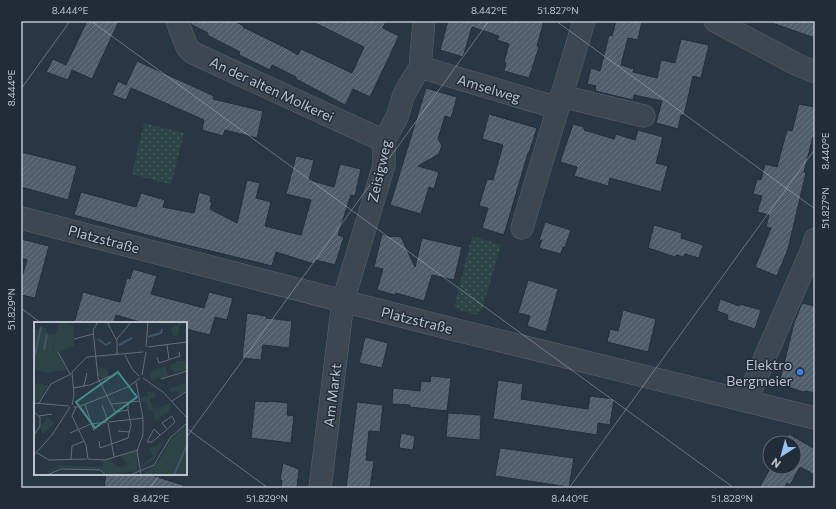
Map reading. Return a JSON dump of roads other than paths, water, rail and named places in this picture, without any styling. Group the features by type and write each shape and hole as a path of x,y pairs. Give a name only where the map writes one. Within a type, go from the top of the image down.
{"street":[{"name":"An der alten Molkerei","path":"177,21 187,47 193,53 384,141"},
{"name":"Zeisigweg","path":"343,301 384,165 384,141 397,118 404,94 420,68 424,21"},
{"path":"522,228 584,21"},
{"path":"715,21 796,64 815,72"},
{"name":"Amselweg","path":"420,68 559,102 644,116"},
{"name":"Platzstraße","path":"21,218 452,329 815,418"},
{"path":"746,401 813,247 815,239"},
{"name":"Am Markt","path":"320,488 343,301"}],"place":[{"name":"Elektro Bergmeier","path":"800,372"}]}
